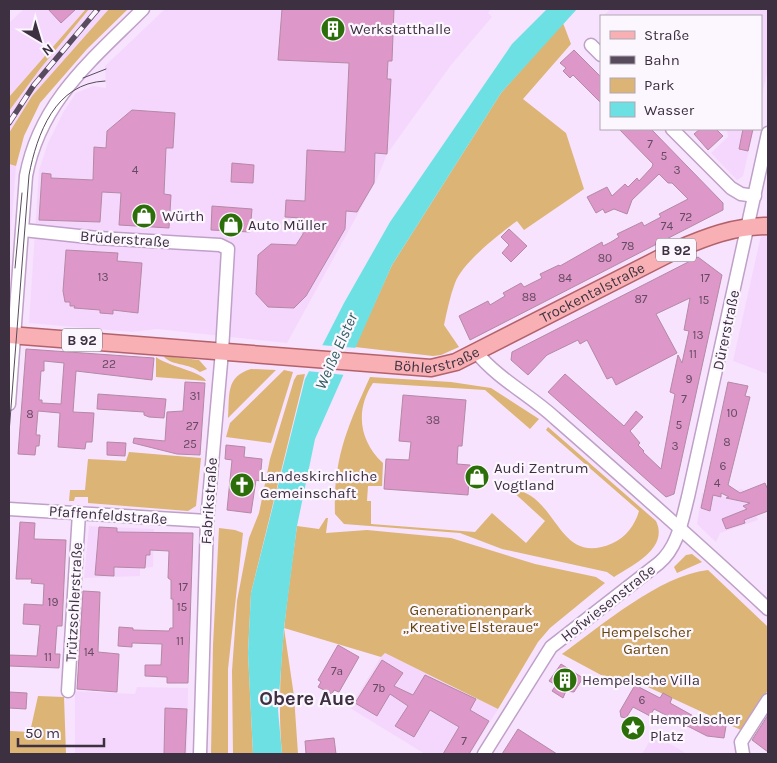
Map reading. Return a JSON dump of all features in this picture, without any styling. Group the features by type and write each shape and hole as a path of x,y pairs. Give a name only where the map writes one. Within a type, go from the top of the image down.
{"main road":[{"name":"Trockentalstraße","path":"476,352 676,250 712,234 748,227 768,226"},
{"name":"Böhlerstraße","path":"11,335 431,368 456,362 476,352"}],"street":[{"path":"9,404 11,335 26,176 31,150 44,121 75,78 143,9"},
{"path":"591,45 600,54"},
{"path":"673,130 730,188 741,194 755,196"},
{"name":"Dürerstraße","path":"680,527 768,133"},
{"name":"Brüderstraße","path":"22,230 98,238 220,245 228,249"},
{"name":"Fabrikstraße","path":"200,754 207,521 222,351 228,249"},
{"name":"Böhlerstraße","path":"476,352 488,366 552,415 680,527 768,609"},
{"name":"Pfaffenfeldstraße","path":"9,508 207,521"},
{"name":"Trützschlerstraße","path":"68,691 79,514"},
{"name":"Hofwiesenstraße","path":"484,754 551,648 666,557 680,527"},
{"path":"743,754 742,742 768,700"}],"shaded area":[{"path":"24,9 86,9 9,97 9,23"},
{"path":"89,9 109,9 32,96 9,133 9,111 40,69"},
{"path":"165,9 491,9 488,13 492,17 451,65 387,154 377,179 287,343 157,329 132,332 29,323 39,170 48,143 64,111 76,93 93,86 106,88 105,66"},
{"path":"611,9 768,9 768,68 762,95 762,15 604,15"},
{"path":"727,130 754,130 743,176 737,180 711,153 728,137"},
{"path":"9,164 16,166 9,257"},
{"path":"768,204 768,374 733,361"},
{"path":"742,489 748,495 758,520 720,533 716,542 697,524 702,493 730,498 733,491"},
{"path":"89,526 154,529 153,567 140,568 140,576 84,578"},
{"path":"385,653 498,709 470,754 425,754 350,708"},
{"path":"137,687 188,688 187,754 75,754 75,691 135,694"},
{"path":"654,734 687,754 642,754"}],"green space":[{"path":"86,9 89,9 40,69 9,111 9,97"},
{"path":"109,9 128,9 87,49 40,103 24,136 16,166 9,164 9,133 32,96"},
{"path":"563,23 571,44 523,99 566,133 584,189 524,230 517,221 482,249 466,266 455,283 444,325 459,347 441,355 433,356 355,347 392,265 501,93"},
{"path":"165,356 199,360 207,369 200,372 191,367 172,362"},
{"path":"156,357 198,375 206,381 156,377"},
{"path":"251,369 276,370 228,418 230,388 237,377"},
{"path":"284,370 293,372 271,443 226,437 230,423"},
{"path":"305,374 251,593 248,653 253,754 233,754 232,671 237,601 249,538 259,513 270,459 294,380 297,375"},
{"path":"370,377 451,382 491,388 539,419 530,429 485,390 373,383 367,393 364,404 362,425 369,445 383,463 382,486 368,486 367,501 371,501 371,524 475,532 492,513 526,543 545,521 510,489 526,493 539,502 568,538 580,546 594,548 613,543 629,530 639,511 546,430 548,427 656,521 659,531 658,539 647,555 614,577 607,572 502,549 460,533 344,524 335,514 339,459 355,411"},
{"path":"129,452 201,458 196,506 188,511 88,503 88,497 75,497 74,501 69,501 70,490 85,490 88,459 126,461"},
{"name":"Generationenpark „Kreative Elsteraue“","path":"326,518 328,518 326,533 367,530 451,538 535,564 596,577 605,583 550,628 538,642 498,709 385,653 381,657 284,628 297,526 319,529"},
{"path":"219,528 243,533 228,669 228,754 211,754 213,645"},
{"path":"692,554 702,562 677,573 674,567 686,555"},
{"name":"Hempelscher Garten","path":"708,570 768,627 768,690 741,730 635,681 601,675 562,654 613,616 651,591 670,581"},
{"path":"284,629 294,696 298,754 282,754 280,697"},
{"path":"38,696 64,697 66,754 9,754 9,712 10,731 30,732"}],"water":[{"name":"Weiße Elster","path":"547,9 577,9 501,93 392,265 315,439 297,526 284,628 278,710 282,754 253,754 248,653 251,593 305,379 344,303 390,222 512,44"}],"pier":[{"path":"320,345 357,348 345,375 307,371"}],"building":[{"path":"48,9 76,9 61,23"},
{"path":"282,9 394,9 392,61 388,61 387,79 391,79 387,154 375,153 374,183 357,212 346,211 345,229 306,296 294,308 268,307 256,294 258,255 271,244 296,245 303,234 303,218 285,217 286,200 305,201 307,150 345,152 349,63 278,60"},
{"path":"574,50 600,76 600,102 573,75 570,78 563,71 566,68 560,63"},
{"path":"132,110 175,113 173,148 166,148 164,194 171,195 169,228 119,225 121,193 102,192 100,222 39,220 42,173 51,174 51,178 93,180 94,147 106,148 107,131"},
{"path":"620,130 652,130 723,203 723,210 470,340 459,316 488,301 490,305 505,296 503,293 521,283 524,287 542,278 540,274 560,266 602,242 603,246 611,242 619,237 617,234 642,222 644,226 661,217 659,214 688,199 672,183 668,183 659,174 632,200 627,214 614,209 605,213 603,209 596,213 587,197 607,187 612,196 625,184 628,187 637,178 639,181 653,164"},
{"path":"699,130 717,130 723,136 708,150 694,134"},
{"path":"743,130 753,130 748,151 739,149"},
{"path":"232,163 254,165 253,183 231,182"},
{"path":"212,206 252,209 250,232 211,230"},
{"path":"509,229 527,246 511,262 502,253 509,245 501,237"},
{"path":"66,250 118,253 117,261 142,263 138,313 113,310 113,314 100,313 100,310 74,308 75,306 70,306 70,302 65,302 63,291"},
{"path":"698,257 722,275 674,494 666,497 548,392 565,374 624,426 636,411 643,417 630,431 640,443 638,445 643,452 661,469 675,394 670,392 678,355 682,363 689,331 684,330 690,298 656,314 677,353 616,385 612,377 607,379 587,340 580,344 578,340 547,355 528,375 511,360 512,352"},
{"path":"26,349 154,358 152,380 76,371 73,412 94,413 92,442 86,442 85,449 58,447 60,413 38,411 36,435 40,435 39,446 36,446 35,455 18,454","holes":["44,361 64,363 61,404 42,403 42,400 39,400 41,371 44,371"]},
{"path":"185,382 205,383 200,455 177,454 133,443 134,438 165,441 167,412 183,411"},
{"path":"728,382 748,386 745,396 750,397 728,485 740,493 765,483 768,490 768,511 744,520 745,523 726,529 722,519 747,509 743,506 750,503 726,498 729,497 721,493 721,497 713,495 710,511 701,508"},
{"path":"98,394 166,399 164,418 149,417 144,415 144,412 97,409"},
{"path":"403,395 466,400 462,446 458,446 457,464 470,465 468,495 384,489 386,459 409,460 411,442 399,441"},
{"path":"107,442 126,443 125,456 107,455"},
{"name":"Landeskirchliche Gemeinschaft","path":"226,445 245,447 244,457 262,459 260,481 256,480 251,513 227,510 232,460 225,459"},
{"path":"20,522 35,523 34,539 66,540 62,626 57,626 55,654 60,654 59,668 9,666 9,655 37,656 40,625 23,624 24,604 43,605 44,584 31,583 32,579 16,579"},
{"path":"99,527 117,528 117,532 193,533 188,683 167,683 167,677 145,676 145,665 161,665 162,644 132,643 132,647 118,646 119,627 133,628 133,630 169,631 170,628 173,628 173,599 171,599 171,580 168,578 169,551 150,550 150,555 146,555 145,568 114,567 114,576 95,575"},
{"path":"83,591 100,592 98,652 119,654 117,692 77,689"},
{"path":"338,645 359,657 339,692 334,690 332,694 318,687 321,682 318,680"},
{"path":"382,660 403,673 394,686 413,695 425,675 476,699 470,710 489,721 469,754 443,754 459,727 430,710 414,737 395,726 408,706 390,694 377,716 355,703"},
{"name":"Hempelsche Villa","path":"561,664 583,678 574,692 566,691 563,698 552,691 556,685 549,681"},
{"path":"635,685 660,698 663,693 672,698 670,703 706,723 726,726 724,738 707,736 654,709 650,716 633,707 626,718 621,717 620,711"},
{"path":"9,692 27,693 26,709 9,708"},
{"path":"165,708 187,709 185,754 164,754"},
{"path":"768,715 768,752 752,740"},
{"path":"518,729 557,754 502,754"},
{"path":"334,738 336,754 306,754 305,741"}],"tram line":[{"path":"83,78 106,69"},
{"path":"9,433 29,175 37,143 51,113 61,101 73,91 88,84 105,81"},
{"path":"15,268 22,193"}],"railway":[{"path":"9,123 34,85 98,9"}],"place":[{"name":"Werkstatthalle","path":"333,29"},
{"name":"Würth","path":"144,216"},
{"name":"Auto Müller","path":"231,225"},
{"name":"Audi Zentrum Vogtland","path":"477,477"},
{"name":"Landeskirchliche Gemeinschaft","path":"242,485"},
{"name":"Hempelsche Villa","path":"565,680"},
{"name":"Hempelscher Platz","path":"633,728"}],"district":[{"name":"Obere Aue","path":"307,698"}]}
